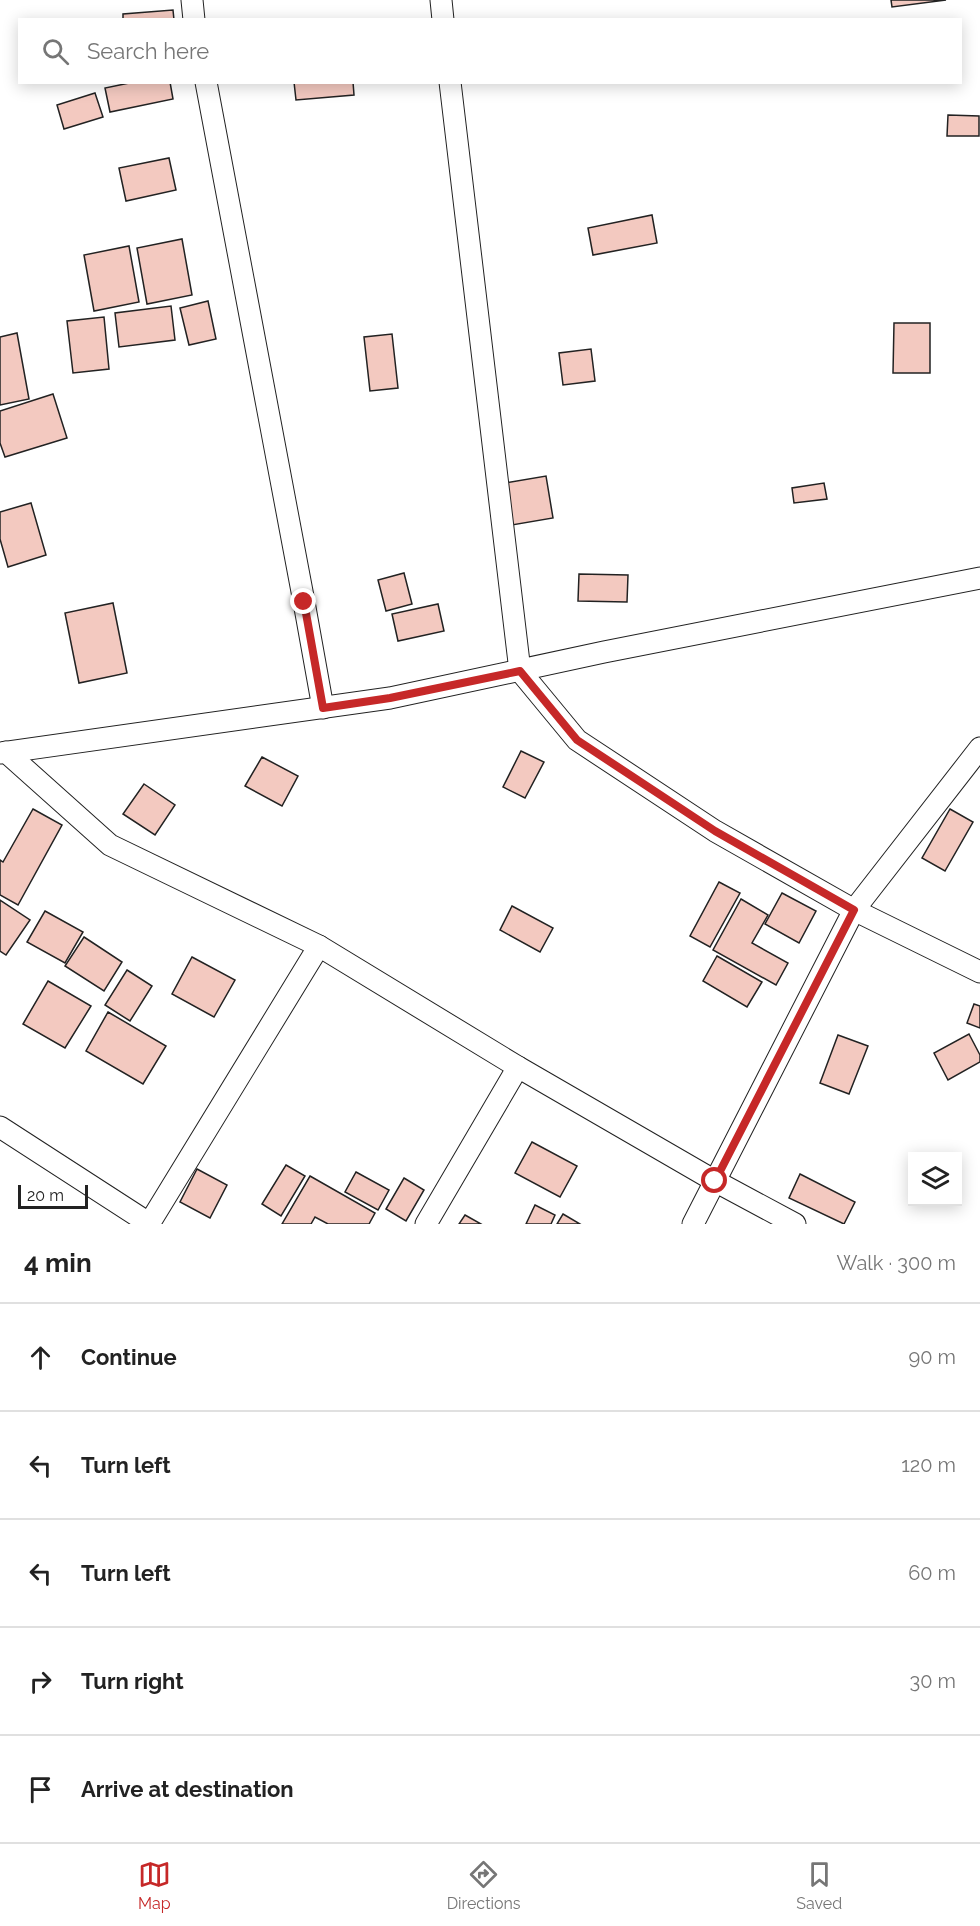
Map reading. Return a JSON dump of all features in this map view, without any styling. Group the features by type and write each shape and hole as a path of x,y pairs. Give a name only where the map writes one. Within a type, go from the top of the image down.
{"street":[{"path":"192,0 194,18"},
{"path":"441,0 443,18"},
{"path":"206,84 323,708"},
{"path":"450,84 520,671 577,740 715,831 854,910 980,972"},
{"path":"3,753 390,698 603,652 980,578"},
{"path":"693,1224 854,910 980,748"},
{"path":"3,753 110,845 319,946 518,1066 715,1181 795,1224"},
{"path":"0,1127 149,1224 319,946"},
{"path":"426,1224 518,1066"}],"building":[{"path":"891,0 946,0 892,7"},
{"path":"173,10 174,18 123,18 123,14"},
{"path":"124,84 170,84 173,99 110,112 105,88"},
{"path":"294,84 353,84 354,95 296,100"},
{"path":"95,93 103,117 64,129 57,105"},
{"path":"948,115 979,116 979,136 947,136"},
{"path":"169,158 176,190 126,201 119,168"},
{"path":"652,215 657,243 593,255 588,228"},
{"path":"182,239 192,295 147,304 137,248"},
{"path":"129,246 139,302 94,311 84,255"},
{"path":"208,301 216,339 189,345 180,308"},
{"path":"171,306 175,340 119,347 115,313"},
{"path":"104,317 109,369 73,373 67,321"},
{"path":"894,323 930,323 930,373 893,373"},
{"path":"17,333 29,399 0,405 0,337"},
{"path":"392,334 398,388 370,391 364,337"},
{"path":"591,349 595,381 563,385 559,353"},
{"path":"53,394 67,438 5,457 0,443 0,411"},
{"path":"546,476 553,518 512,525 505,483"},
{"path":"824,483 827,499 794,503 792,488"},
{"path":"31,503 46,555 8,567 0,539 0,512"},
{"path":"404,573 412,604 386,611 378,580"},
{"path":"579,574 628,575 627,602 578,601"},
{"path":"113,603 127,673 79,683 65,613"},
{"path":"438,604 444,631 398,641 392,614"},
{"path":"521,751 544,762 525,798 503,787"},
{"path":"262,757 298,776 282,806 245,786"},
{"path":"144,784 175,805 155,835 123,814"},
{"path":"33,809 62,825 18,905 0,895 0,860 3,862"},
{"path":"950,809 973,822 945,871 922,858"},
{"path":"719,882 740,893 710,947 690,936"},
{"path":"782,893 816,911 799,943 765,924"},
{"path":"741,899 768,915 752,943 788,963 776,985 713,950"},
{"path":"0,900 30,920 6,955 0,951"},
{"path":"512,906 553,928 540,952 500,930"},
{"path":"45,911 83,932 65,963 27,942"},
{"path":"84,937 122,962 104,991 65,966"},
{"path":"717,956 762,982 747,1007 703,981"},
{"path":"192,957 235,980 214,1017 172,994"},
{"path":"127,970 152,986 130,1021 105,1005"},
{"path":"48,981 91,1006 65,1048 23,1024"},
{"path":"974,1004 980,1006 980,1028 967,1023"},
{"path":"108,1012 166,1046 143,1084 86,1051"},
{"path":"969,1034 980,1055 980,1062 948,1080 934,1053"},
{"path":"838,1035 868,1046 849,1094 820,1083"},
{"path":"532,1142 577,1166 560,1197 515,1173"},
{"path":"286,1165 305,1176 281,1216 262,1204"},
{"path":"197,1169 227,1185 210,1218 180,1202"},
{"path":"356,1172 389,1190 378,1210 345,1192"},
{"path":"800,1174 855,1202 844,1224 789,1198"},
{"path":"310,1176 375,1213 369,1224 328,1224 315,1217 311,1224 282,1224"},
{"path":"404,1178 424,1190 406,1221 386,1209"},
{"path":"535,1205 555,1215 551,1224 526,1224"},
{"path":"563,1214 580,1224 557,1224"},
{"path":"465,1215 481,1224 459,1224"}],"route":[{"path":"304,602 323,708 390,698 520,671 577,740 715,831 854,910 715,1181"}]}
